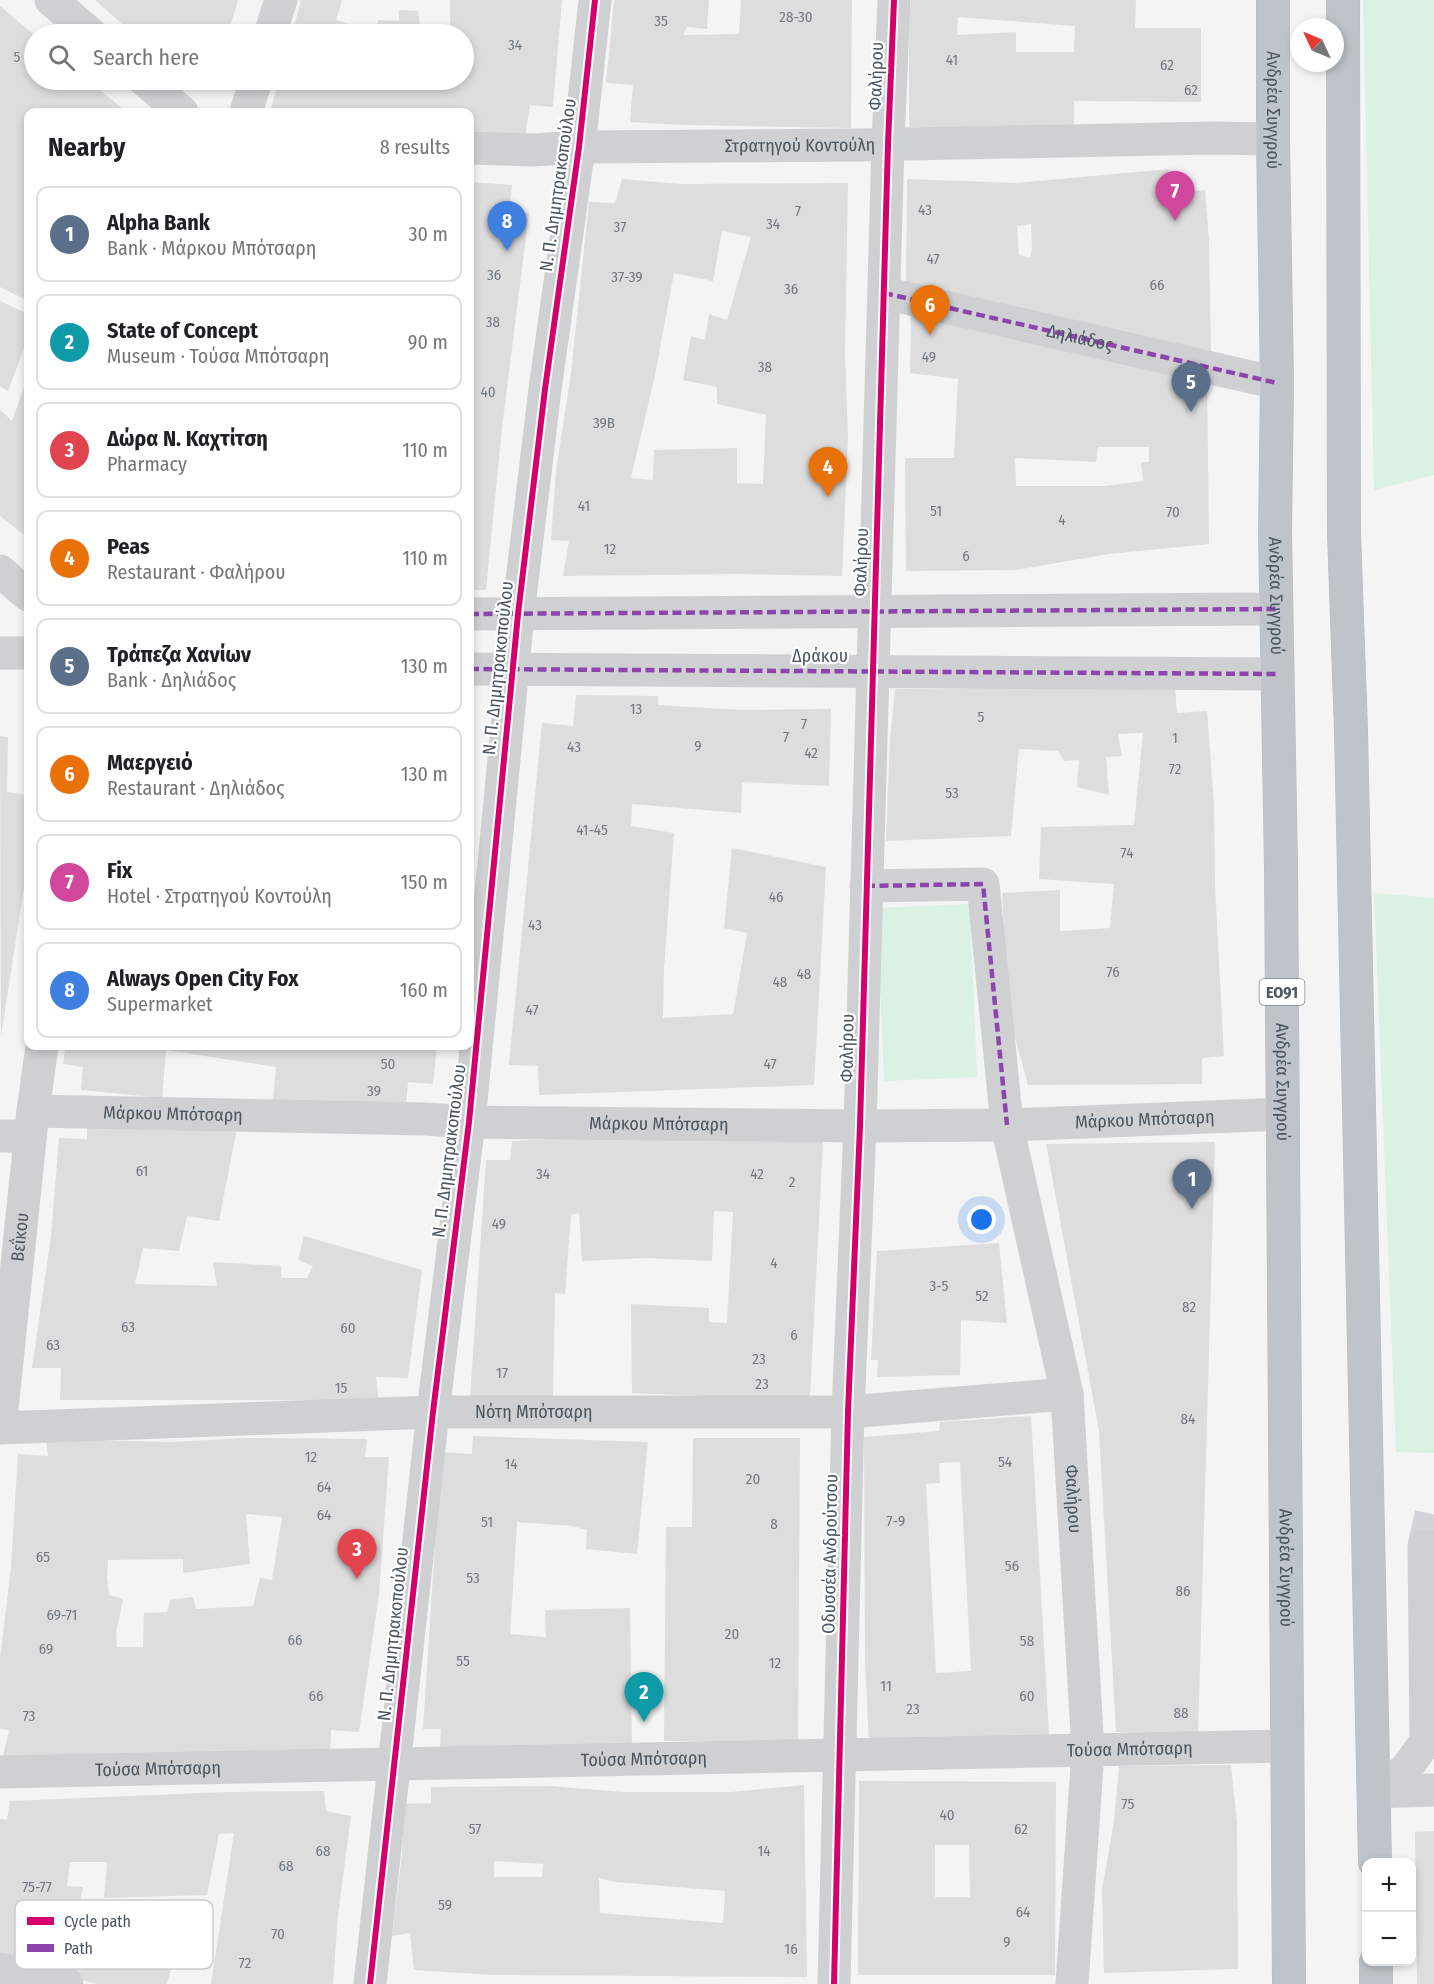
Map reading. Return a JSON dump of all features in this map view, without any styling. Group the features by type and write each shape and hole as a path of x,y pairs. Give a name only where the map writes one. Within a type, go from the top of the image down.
{"highway":[{"name":"Ανδρέα Συγγρού","path":"1273,0 1277,383 1275,532 1283,1114 1289,1984"},
{"path":"1343,0 1344,533 1376,1858"},
{"path":"1376,1966 1376,1984"}],"street":[{"path":"51,0 80,24"},
{"path":"273,24 281,0"},
{"name":"Ν. Π. Δημητρακοπούλου","path":"370,1984 433,1412 469,1122 518,614 545,389 579,147 595,0"},
{"name":"Φαλήρου","path":"860,1126 894,0"},
{"path":"156,90 177,108"},
{"path":"247,108 253,90"},
{"name":"Στρατηγού Κοντούλη","path":"474,148 534,150 579,147 1273,139"},
{"name":"Δηλιάδος","path":"884,293 1277,383"},
{"path":"0,571 24,592"},
{"path":"474,614 1277,609"},
{"path":"0,653 24,653"},
{"name":"Δράκου","path":"474,669 1278,674"},
{"name":"Φαλήρου","path":"866,886 983,884 1007,1125 1067,1394 1088,1751 1072,1984"},
{"name":"Βεΐκου","path":"0,1428 21,1128 41,1050"},
{"name":"Μάρκου Μπότσαρη","path":"21,1128 425,1119 469,1122 860,1126 1007,1125 1283,1114"},
{"name":"Οδυσσέα Ανδρούτσου","path":"834,1984 848,1412 860,1126"},
{"name":"Νότη Μπότσαρη","path":"0,1428 433,1412 848,1412 1067,1394"},
{"path":"1375,1792 1406,1769 1426,1741 1424,1546 1434,1545"},
{"name":"Τούσα Μπότσαρη","path":"0,1772 1287,1746"},
{"path":"1375,1792 1434,1790"},
{"path":"0,1969 67,1984"}],"green space":[{"path":"1363,0 1434,0 1434,475 1374,490"},
{"path":"1374,893 1434,898 1434,1453 1396,1452"},
{"path":"970,904 977,1077 884,1081 877,908"}],"building":[{"path":"95,0 238,0 231,24 122,24"},
{"path":"301,0 342,0 336,20 349,24 295,24"},
{"path":"450,0 562,0 553,107 530,105 525,135 474,131 474,108 271,108 276,90 474,90 474,24 450,24"},
{"path":"614,0 709,0 707,29 687,27 683,35 739,34 741,0 852,0 851,128 630,122 633,85 606,83"},
{"path":"911,0 1136,0 1135,28 1201,28 1201,102 1074,101 1074,131 909,127","holes":["958,17 1075,26 1074,52 1016,52 1016,32 957,35"]},
{"path":"0,6 24,26 24,90 100,90 122,108 24,108 24,299 0,287"},
{"path":"399,10 418,11 420,24 377,24 378,20 399,21"},
{"path":"1169,169 1174,193 1205,190 1209,240 1211,354 906,287 907,179 1016,183","holes":["1031,224 1030,258 1019,255 1017,226"]},
{"path":"622,179 681,184 848,183 845,353 848,437 842,576 738,574 563,576 569,541 551,540 556,471 571,373 589,202 615,203","holes":["722,231 751,237 727,320 709,314 705,340 691,336 683,380 717,387 717,404 766,415 763,484 737,483 737,448 654,450 653,480 631,478 655,375 674,273 713,281"]},
{"path":"474,182 512,185 509,211 529,213 502,428 486,590 474,590"},
{"path":"0,301 24,312 24,349 8,391 0,386"},
{"path":"911,315 1207,374 1209,544 1109,554 1016,570 906,571 905,458 954,458 958,379 910,373","holes":["1098,447 1149,447 1149,462 1141,462 1143,481 1106,486 1016,486 1015,458 1096,462"]},
{"path":"24,386 24,535 0,516 0,410 12,421"},
{"path":"1175,688 1177,713 1207,711 1214,804 1215,886 1224,1056 1202,1058 1202,1084 1028,1085 1008,1013 1002,893 1060,890 1060,931 1110,928 1114,884 1039,879 1041,827 1134,825 1143,733 1118,734 1122,756 1106,757 1109,795 1077,787 1079,760 1064,761 1058,751 1019,749 1011,836 886,841 890,740 895,689"},
{"path":"576,695 658,696 658,705 742,710 831,709 829,786 742,782 741,813 632,804 631,826 674,833 664,968 663,1018 733,1014 747,933 724,928 732,848 826,867 814,1085 539,1095 538,1066 509,1065 542,723 573,726"},
{"path":"0,736 8,737 7,792 24,794 24,887 1,1036"},
{"path":"65,1050 166,1050 162,1098 81,1090 83,1067 63,1064"},
{"path":"166,1050 437,1050 433,1084 408,1082 406,1106 273,1100 276,1067"},
{"path":"87,1128 237,1128 219,1221 187,1216 179,1251 143,1248 135,1284 217,1286 213,1262 281,1266 281,1278 307,1278 313,1266 298,1260 304,1236 422,1270 408,1378 376,1377 379,1400 60,1400 61,1368 32,1368 51,1236 59,1138 87,1139"},
{"path":"652,1135 823,1142 810,1397 632,1393 631,1304 709,1308 709,1322 727,1323 733,1212 714,1211 712,1261 646,1258 582,1261 579,1213 571,1215 565,1294 555,1293 553,1396 470,1398 486,1160 510,1160 512,1141"},
{"path":"1215,1142 1198,1735 1116,1732 1099,1431 1046,1144"},
{"path":"999,1243 1007,1323 961,1320 960,1375 877,1377 878,1360 871,1360 877,1251"},
{"path":"1031,1416 1049,1735 869,1746 865,1660 864,1437 939,1431 940,1422","holes":["960,1462 971,1671 936,1673 926,1484 940,1483 939,1463"]},
{"path":"473,1436 648,1442 637,1554 586,1549 587,1530 572,1526 517,1522 510,1634 546,1637 545,1610 630,1608 632,1750 440,1748 441,1729 423,1729 441,1452 472,1454"},
{"path":"246,1438 367,1439 365,1457 389,1457 379,1595 359,1732 331,1730 330,1755 2,1759 9,1730 0,1729 0,1659 11,1567 18,1454 48,1456 46,1439 170,1442","holes":["246,1514 282,1517 272,1580 260,1578 253,1606 196,1609 193,1597 170,1600 167,1612 144,1613 143,1647 117,1647 116,1633 123,1599 109,1595 108,1560 183,1559 183,1573 250,1564"]},
{"path":"693,1438 800,1438 798,1741 664,1741 666,1527 692,1527"},
{"path":"1231,1765 1237,1822 1238,1969 1104,1973 1102,1890 1114,1821 1119,1766"},
{"path":"859,1781 1056,1782 1055,1975 858,1975","holes":["935,1845 969,1845 970,1897 935,1897"]},
{"path":"804,1785 807,1977 493,1975 414,1970 410,1933 392,1936 402,1854 404,1804 431,1803 431,1787 550,1786 623,1792 731,1792","holes":["494,1861 543,1864 542,1877 494,1877","599,1878 615,1882 725,1891 723,1923 600,1913"]},
{"path":"324,1791 326,1811 351,1816 338,1915 333,1984 211,1984 234,1833 219,1834 207,1895 104,1898 107,1862 70,1862 67,1886 83,1887 81,1900 15,1900 15,1965 0,1961 0,1819 7,1820 10,1801 226,1792"},
{"path":"1434,1831 1434,1984 1417,1984 1415,1832"},
{"path":"34,1969 171,1969 167,1984 98,1984"}],"tunnel":[{"path":"1424,1546 1434,1502"}],"marked path":[{"path":"884,293 1277,383"},
{"path":"474,614 1277,609"},
{"path":"474,669 1278,674"},
{"path":"866,886 983,884 1007,1125"}],"cycle path":[{"path":"370,1984 433,1412 469,1122 518,614 545,389 579,147 595,0"},
{"path":"834,1984 848,1412 860,1126 894,0"}],"place":[{"name":"Fix","path":"1175,221"},
{"name":"Always Open City Fox","path":"507,251"},
{"name":"Μαεργειό","path":"930,335"},
{"name":"Τράπεζα Χανίων","path":"1191,412"},
{"name":"Peas","path":"828,497"},
{"name":"Alpha Bank","path":"1192,1209"},
{"name":"Δώρα Ν. Καχτίτση","path":"357,1579"},
{"name":"State of Concept","path":"644,1722"}]}
